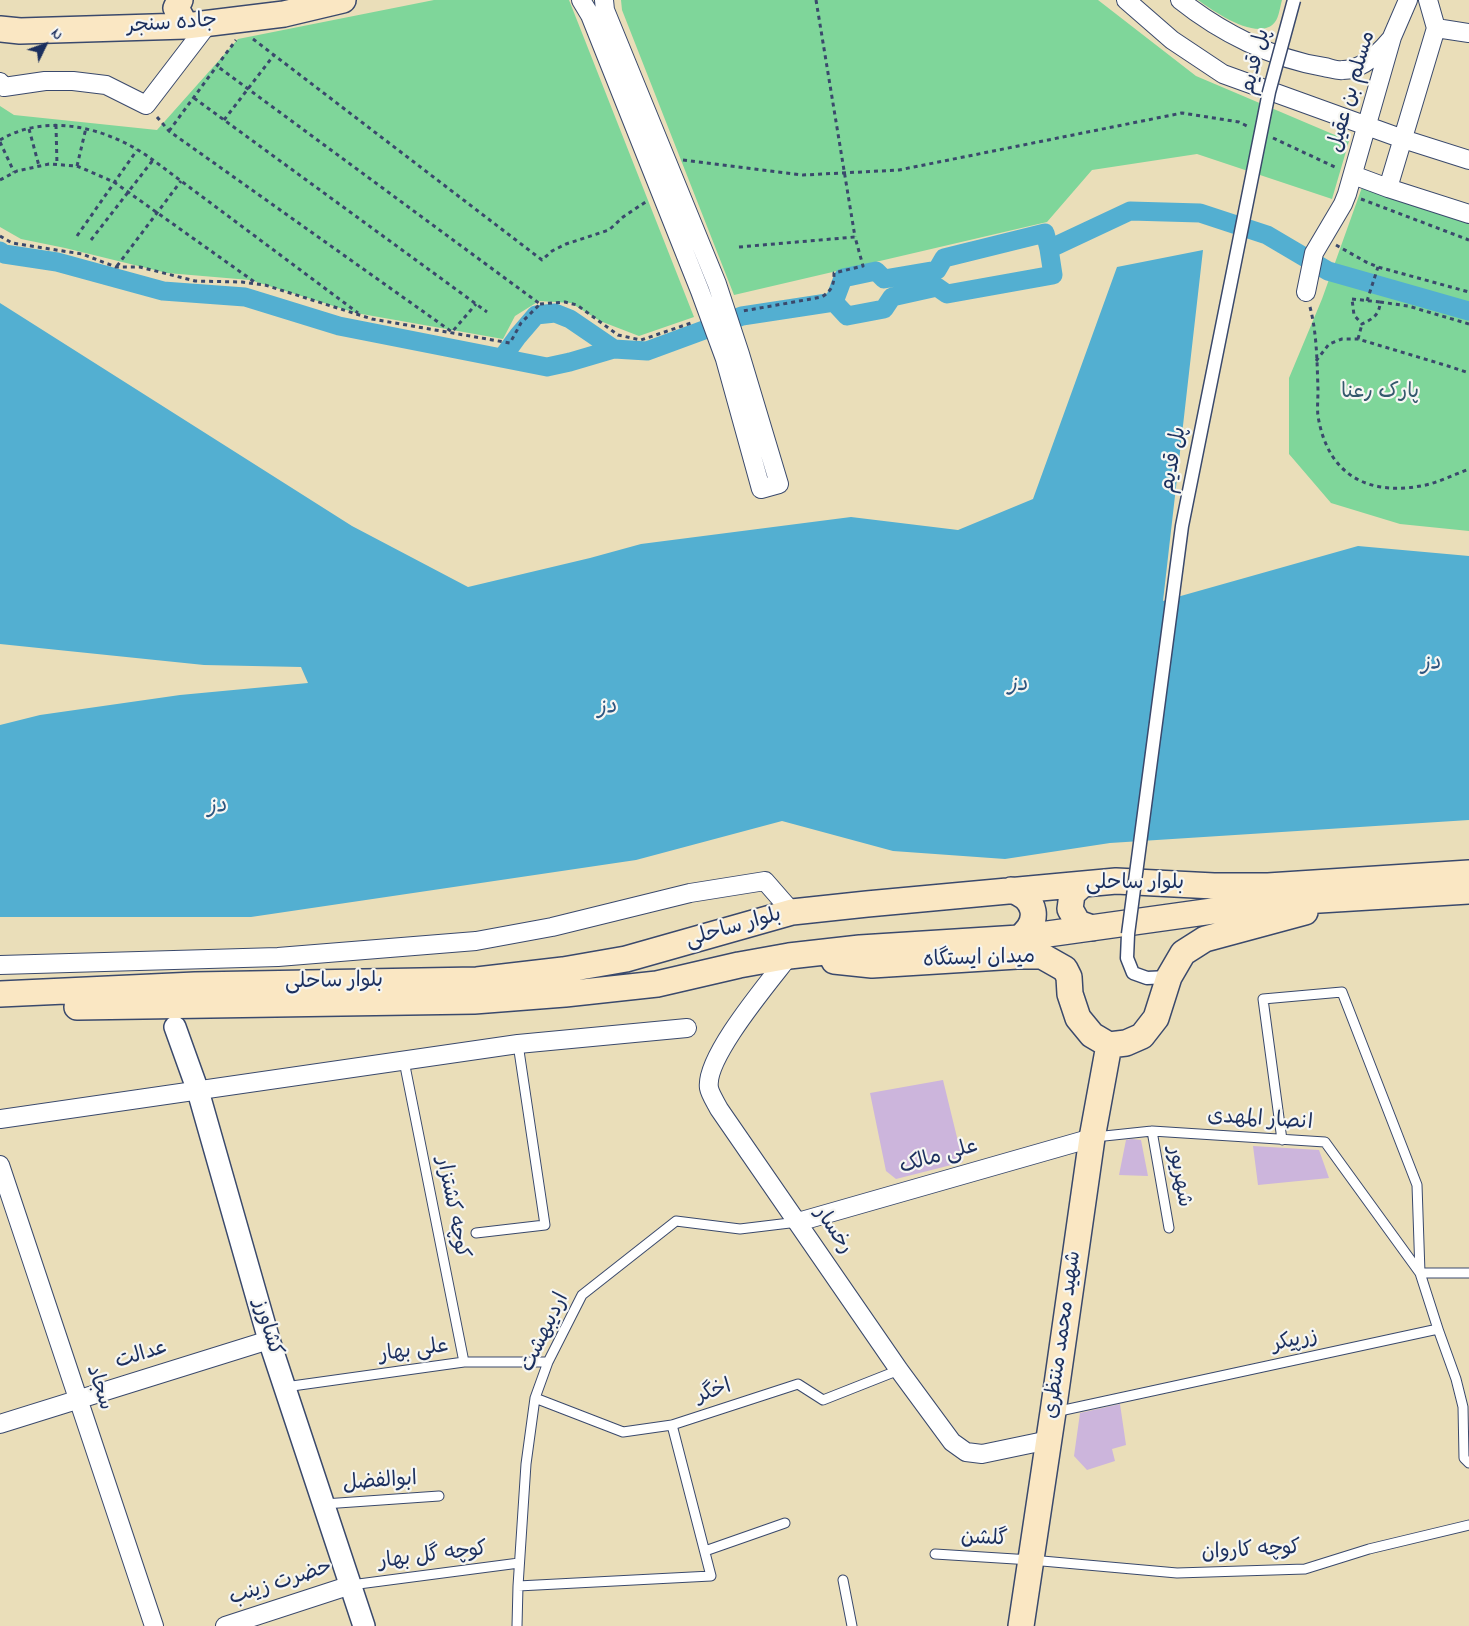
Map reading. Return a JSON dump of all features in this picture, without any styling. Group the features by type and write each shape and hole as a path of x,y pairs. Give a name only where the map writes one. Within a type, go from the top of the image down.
{"main road":[{"path":"180,0 176,8 216,26"},
{"name":"جاده سنجر","path":"0,28 20,31 216,26 284,14 343,0"},
{"name":"بلوار ساحلی","path":"0,994 195,986 477,980 563,970 626,959 792,912 1116,881 1214,886 1268,886 1469,873"},
{"path":"1083,884 1072,894 1070,910 1078,923 1092,928"},
{"path":"1011,890 1027,898 1032,906 1034,915 1032,925 1020,938"},
{"name":"بلوار ساحلی","path":"0,1008 474,1000 564,994 657,984 739,965 789,956 860,948 1020,938 1270,903 1469,891"},
{"path":"1109,1045 1126,1043 1142,1036 1156,1018 1169,977 1183,953 1205,939 1353,898"},
{"path":"648,952 643,964 644,971 651,981 657,984"},
{"name":"میدان ایستگاه","path":"789,956 872,965 1042,956 1065,969 1069,977 1070,994 1078,1018 1092,1035 1109,1045"},
{"name":"شهید محمد منتظری","path":"1021,1626 1092,1138 1109,1045"}],"street":[{"path":"581,0 590,15 703,299 724,359 749,416 740,354 717,284 605,10 604,0"},
{"path":"1126,0 1172,40 1223,74 1403,139 1469,160"},
{"path":"1180,0 1225,30 1300,64 1344,71 1363,64 1377,55 1392,37"},
{"name":"پل قدیم","path":"1169,977 1147,978 1133,973 1127,958 1128,934 1182,526 1269,92 1294,0"},
{"name":"مسلم بن عقیل","path":"1408,0 1392,37 1353,175 1469,214"},
{"path":"1388,188 1436,28 1428,0"},
{"path":"0,82 4,88 45,81 73,81 106,85 146,105 216,26"},
{"path":"1436,28 1469,33"},
{"path":"1306,292 1314,253 1343,204 1353,175"},
{"path":"0,965 278,957 476,941 552,927 690,894 765,881 792,912"},
{"name":"رخسار","path":"789,956 728,1039 711,1069 709,1088 719,1109 899,1370 952,1442 966,1452 982,1454 1049,1440"},
{"name":"کشاورز","path":"175,1027 198,1090 269,1340 364,1626"},
{"path":"0,1119 518,1044 687,1028"},
{"name":"علی مالک","path":"798,1222 1092,1138"},
{"name":"سجاد","path":"0,1165 154,1626"},
{"name":"عدالت","path":"0,1424 269,1340"},
{"name":"حضرت زینب","path":"226,1626 351,1585"}],"lane":[{"path":"1282,1140 1263,999 1342,992 1417,1185 1420,1273 1456,1379 1463,1407 1464,1458 1469,1464"},
{"path":"476,1234 545,1224 518,1044"},
{"name":"کوچه کشتزار","path":"404,1061 464,1362"},
{"name":"انصار المهدی","path":"1092,1138 1152,1131 1325,1142 1420,1273"},
{"name":"شهریور","path":"1152,1131 1169,1228"},
{"name":"اردیبهشت","path":"517,1626 526,1464 535,1398 548,1362 582,1295 676,1222 740,1229 798,1222"},
{"path":"1420,1273 1469,1273"},
{"name":"زرپیکر","path":"1053,1412 1438,1329"},
{"name":"علی بهار","path":"285,1387 464,1362 548,1362"},
{"name":"اخگر","path":"535,1398 623,1432 672,1425 798,1384 823,1400 899,1370"},
{"path":"518,1586 711,1576 672,1425"},
{"name":"ابوالفضل","path":"324,1504 439,1496"},
{"path":"705,1551 785,1524"},
{"name":"کوچه کاروان","path":"1031,1560 1177,1573 1305,1569 1369,1549 1469,1525"},
{"name":"گلشن","path":"935,1554 1031,1560"},
{"name":"کوچه گل بهار","path":"351,1585 519,1564"},
{"path":"843,1580 852,1626"}],"path":[{"path":"816,0 855,237"},
{"path":"169,131 217,66 216,26 274,55 542,260 552,251 566,244 609,230 623,218 661,193"},
{"path":"224,120 274,55"},
{"path":"0,236 12,243 82,254 116,267 140,267 195,281 265,285 372,319 510,343 521,323 540,304 217,66"},
{"path":"194,98 487,312"},
{"path":"146,105 169,131 452,332"},
{"path":"665,158 802,175 899,170 1182,113 1239,122 1257,131"},
{"path":"14,172 0,141 29,129 56,125 86,128 117,139 153,160 361,316"},
{"path":"56,125 57,165"},
{"path":"77,166 86,128"},
{"path":"29,129 39,166"},
{"path":"1265,135 1353,175"},
{"path":"77,236 137,150"},
{"path":"91,240 153,160"},
{"path":"0,180 14,172 39,166 77,166 114,182 256,284"},
{"path":"116,267 181,181"},
{"path":"1347,194 1469,240"},
{"path":"1322,237 1366,262 1469,292"},
{"path":"1367,300 1378,266"},
{"path":"1306,292 1314,325 1318,415 1323,438 1344,472 1356,480 1374,486 1393,488 1432,483 1469,469"},
{"path":"1362,324 1354,315 1352,299 1408,306 1469,324"},
{"path":"1358,339 1362,324 1376,315 1380,309 1380,302"},
{"path":"452,332 476,304"},
{"path":"1316,361 1329,344 1342,339 1358,339 1469,374"}],"green space":[{"path":"434,0 569,0 694,317 639,336 600,321 571,303 539,301 515,316 503,339 356,313 250,280 167,273 21,239 0,227 0,106 14,115 157,130 238,39"},
{"path":"621,0 1098,0 1196,76 1349,141 1332,199 1197,154 1092,170 1047,222 734,295 622,10"},
{"path":"1198,0 1282,0 1275,22 1268,28 1258,29 1236,23"},
{"name":"پارک رعنا","path":"1365,179 1469,214 1469,531 1400,524 1331,503 1289,454 1289,378 1322,299"}],"water":[{"name":"دز","path":"1203,250 1163,601 1358,546 1469,556 1469,820 1110,843 1005,859 893,851 782,821 636,860 251,917 0,917 0,725 40,715 180,695 308,683 301,667 204,665 0,644 0,303 352,526 468,587 641,544 851,517 958,530 1033,499 1117,267"}],"building":[{"path":"943,1080 963,1162 896,1179 886,1171 870,1093"},
{"path":"1126,1140 1141,1140 1148,1176 1119,1175"},
{"path":"1253,1146 1319,1150 1329,1178 1258,1185"},
{"path":"1120,1404 1126,1445 1112,1449 1115,1461 1087,1470 1074,1456 1080,1413"}],"waterway":[{"path":"0,251 4,254 57,262 163,291 245,297 339,326 547,367 614,349 647,351 742,316 834,302 847,316 884,309 892,297 937,287 947,294 1053,275 1049,249 1130,211 1200,213 1267,235 1328,271 1469,311"},
{"path":"834,302 843,278 876,271 884,279 937,270 944,258 1045,233 1049,249"},
{"path":"502,358 536,315 555,313 570,319 614,349"}]}
